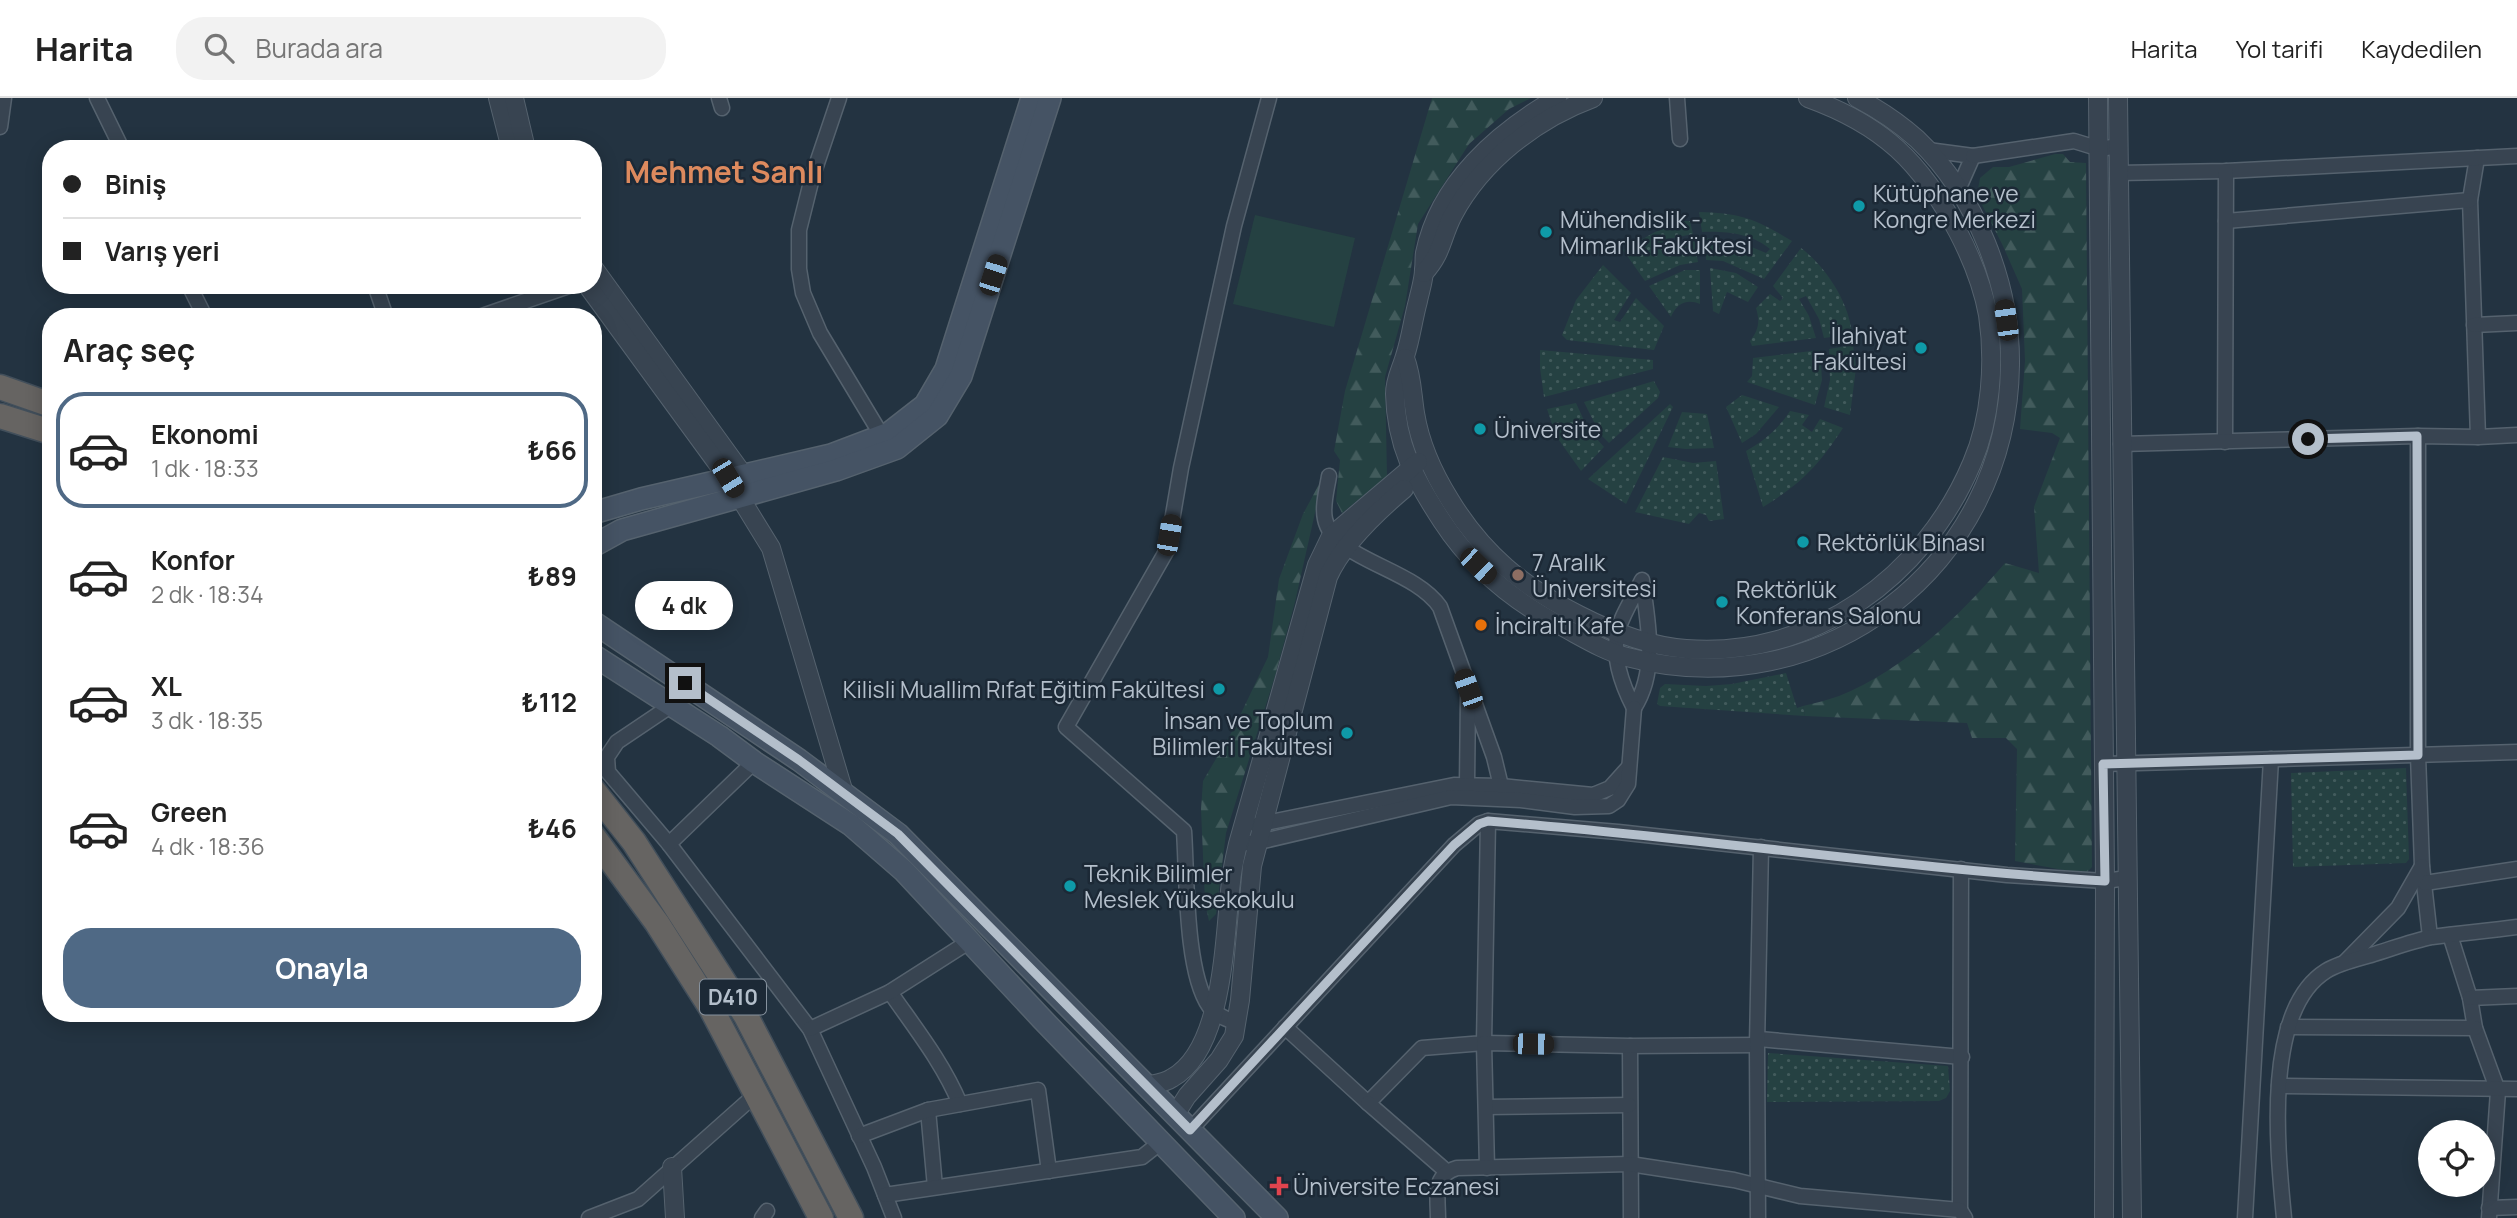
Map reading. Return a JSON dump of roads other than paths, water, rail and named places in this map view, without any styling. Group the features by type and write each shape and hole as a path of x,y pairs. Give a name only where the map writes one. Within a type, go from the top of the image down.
{"highway":[{"path":"0,387 42,402"},
{"path":"0,415 42,429"},
{"name":"D410","path":"602,801 635,842 746,1016 850,1218"},
{"name":"D410","path":"602,848 657,923 711,1008 821,1218"}],"main road":[{"path":"602,510 735,476 831,455 889,433 925,405 946,369 1032,98"},
{"path":"602,541 622,530 836,470 897,447 937,416 961,376 1050,98"},
{"path":"602,628 799,760 898,834 1277,1218"},
{"path":"602,661 851,825 904,871 1234,1218"}],"street":[{"path":"0,127 4,98"},
{"path":"97,98 118,140"},
{"path":"498,98 509,140"},
{"path":"514,98 525,140"},
{"path":"839,98 812,178 799,230 799,269 803,293 820,333 882,436"},
{"path":"1236,1023 1214,1012 1201,991 1194,966 1184,831 1066,727 1167,550 1181,468 1234,226 1269,98"},
{"path":"1557,98 1513,125 1463,175 1437,219 1424,256 1424,273 1405,358 1396,375 1399,435 1413,473 1453,537 1494,581 1537,613 1616,654 1680,666 1726,667 1764,662 1821,647 1874,619 1914,587 1937,564 1966,523 1983,489 2006,416 2010,377 2009,339 2004,301 1987,246 1958,190 1927,150 1896,122 1857,98"},
{"path":"1424,273 1437,258 1458,206 1504,151 1549,118 1593,98"},
{"path":"1677,98 1680,139"},
{"path":"1405,358 1411,373 1415,415 1430,464 1450,501 1509,572 1550,601 1617,632 1686,649 1727,649 1773,642 1823,625 1887,581 1908,562 1954,501 1973,462 1982,429 1989,390 1990,348 1986,309 1980,285 1956,230 1928,181 1904,153 1838,103 1808,98"},
{"path":"2098,98 2118,173 2132,1218"},
{"path":"2104,1218 2105,881 2099,403 2109,147 2118,98"},
{"path":"1927,150 1973,156 2074,141 2109,147"},
{"path":"1958,190 1973,156"},
{"path":"2118,173 2226,171 2517,156"},
{"path":"2477,158 2470,200 2478,438"},
{"path":"2225,442 2226,171"},
{"path":"2226,221 2470,200"},
{"path":"1956,230 1974,220"},
{"path":"602,280 747,495 771,548 844,793"},
{"path":"505,308 546,294"},
{"path":"594,294 735,476"},
{"path":"2474,325 2517,323"},
{"path":"2121,444 2417,436 2478,438 2517,435"},
{"path":"2417,436 2418,755 2422,866 2430,937"},
{"path":"1146,1086 1172,1079 1199,1052 1209,1030 1214,1012 1238,844 1317,565 1331,536 1413,473 1430,464"},
{"path":"1182,1122 1187,1096 1219,1060 1234,1036 1240,1000 1252,866 1328,577 1336,559 1413,473"},
{"path":"1329,475 1324,518 1331,536 1346,548 1407,578 1433,597 1440,607 1494,757 1501,786"},
{"path":"1243,825 1261,834 1451,797 1489,797 1575,807 1609,806 1626,791 1634,709 1641,697 1651,642 1642,580 1617,632 1616,654 1626,693 1634,709"},
{"path":"1467,784 1468,689"},
{"path":"671,705 617,741 607,757 608,772 669,844 810,1029 894,1218"},
{"path":"2103,764 2517,752"},
{"path":"2245,1218 2271,759"},
{"path":"669,844 754,762"},
{"path":"1238,844 1261,834 1438,786 1467,784 1593,795 1610,788 1628,768"},
{"path":"1182,1122 1284,1027 1454,845 1479,824 1488,821 1618,832 1961,869 2105,881 2127,878"},
{"path":"1487,1168 1484,1044 1488,821"},
{"path":"1758,1218 1760,847"},
{"path":"2342,965 2398,908 2422,866"},
{"path":"1438,1218 1438,1186 1446,1171 1457,1168 1630,1164 1800,1196 1963,1214 1961,869"},
{"path":"2425,883 2517,869"},
{"path":"2284,1218 2278,1153 2282,1054 2288,1027 2310,986 2326,972 2342,965 2430,937 2517,928"},
{"path":"2450,935 2470,998 2475,1028 2498,1091 2489,1213 2517,1207"},
{"path":"810,1029 890,992 970,940"},
{"path":"890,992 936,1059 960,1104"},
{"path":"2470,998 2517,996"},
{"path":"1284,1027 1446,1171"},
{"path":"2288,1027 2475,1028"},
{"path":"1368,1103 1422,1048 1484,1044 1630,1046 1758,1042 1962,1058"},
{"path":"1630,1046 1631,1218"},
{"path":"2279,1086 2498,1091 2517,1089"},
{"path":"859,1136 928,1110 1038,1090 1048,1171"},
{"path":"589,1218 638,1199 755,1095"},
{"path":"1486,1107 1629,1105"},
{"path":"928,1110 935,1187"},
{"path":"885,1195 1142,1157 1161,1142"},
{"path":"672,1167 675,1218"}],"place":[{"name":"Kütüphane ve Kongre Merkezi","path":"1859,206"},
{"name":"Mühendislik - Mimarlık Faküktesi","path":"1546,232"},
{"name":"İlahiyat Fakültesi","path":"1921,348"},
{"name":"Üniversite","path":"1480,429"},
{"name":"Rektörlük Binası","path":"1803,542"},
{"name":"7 Aralık Üniversitesi","path":"1518,575"},
{"name":"Rektörlük Konferans Salonu","path":"1722,602"},
{"name":"İnciraltı Kafe","path":"1481,625"},
{"name":"Kilisli Muallim Rıfat Eğitim Fakültesi","path":"1219,689"},
{"name":"İnsan ve Toplum Bilimleri Fakültesi","path":"1347,733"},
{"name":"Teknik Bilimler Meslek Yüksekokulu","path":"1070,886"},
{"name":"Üniversite Eczanesi","path":"1279,1186"}],"district":[{"name":"Mehmet Sanlı","path":"724,171"}]}
